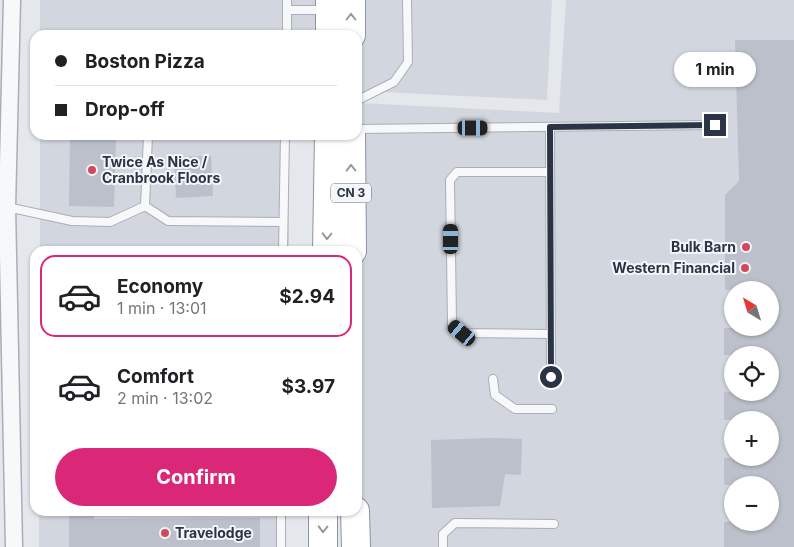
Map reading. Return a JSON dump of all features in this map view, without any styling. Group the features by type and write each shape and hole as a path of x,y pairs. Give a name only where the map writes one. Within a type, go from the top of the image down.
{"highway":[{"path":"335,11 347,30"},
{"name":"CN 3","path":"327,246 328,140"},
{"name":"CN 3","path":"350,140 352,246"},
{"path":"323,516 323,547"},
{"path":"355,516 356,547"}],"street":[{"path":"12,0 7,207 14,547"}],"lane":[{"path":"287,0 287,30"},
{"path":"362,98 394,82 408,62 407,0"},
{"path":"287,10 335,11"},
{"path":"362,129 715,125"},
{"path":"550,127 551,377"},
{"path":"145,206 148,140"},
{"path":"283,246 285,140"},
{"path":"550,172 457,172 450,180 452,324 462,333 550,334"},
{"path":"7,207 72,221 110,222 145,206"},
{"path":"145,206 168,221 284,222"},
{"path":"492,379 495,395 515,408 552,409"},
{"path":"281,516 281,547"},
{"path":"443,547 443,534 456,523 554,524"}],"shaded area":[{"path":"40,0 552,0 547,100 382,92 362,94 362,30 40,30"},
{"path":"566,0 794,0 794,547 355,547 358,516 362,516 362,246 358,246 358,140 362,140 362,103 559,113"},
{"path":"40,140 288,140 289,246 40,246"},
{"name":"Travelodge","path":"39,516 284,516 283,547 39,547"}],"building":[{"path":"735,40 794,40 794,547 724,547 724,531 779,531 779,476 724,476 724,466 779,466 779,411 724,411 724,401 779,401 779,346 724,346 724,336 779,336 779,281 725,281 725,195 739,181"},
{"name":"Twice As Nice / Cranbrook Floors","path":"70,140 116,140 114,207 69,206"},
{"path":"211,156 213,196 176,198 174,157"},
{"path":"522,439 521,475 505,474 500,506 432,508 431,440"},
{"name":"Travelodge","path":"69,516 94,516 94,519 260,518 260,547 69,547"}],"place":[{"name":"Twice As Nice / Cranbrook Floors","path":"92,170"},
{"name":"Bulk Barn","path":"746,247"},
{"name":"Western Financial","path":"745,268"},
{"name":"Travelodge","path":"165,533"}],"route":[{"path":"551,377 550,127 715,125"}]}
